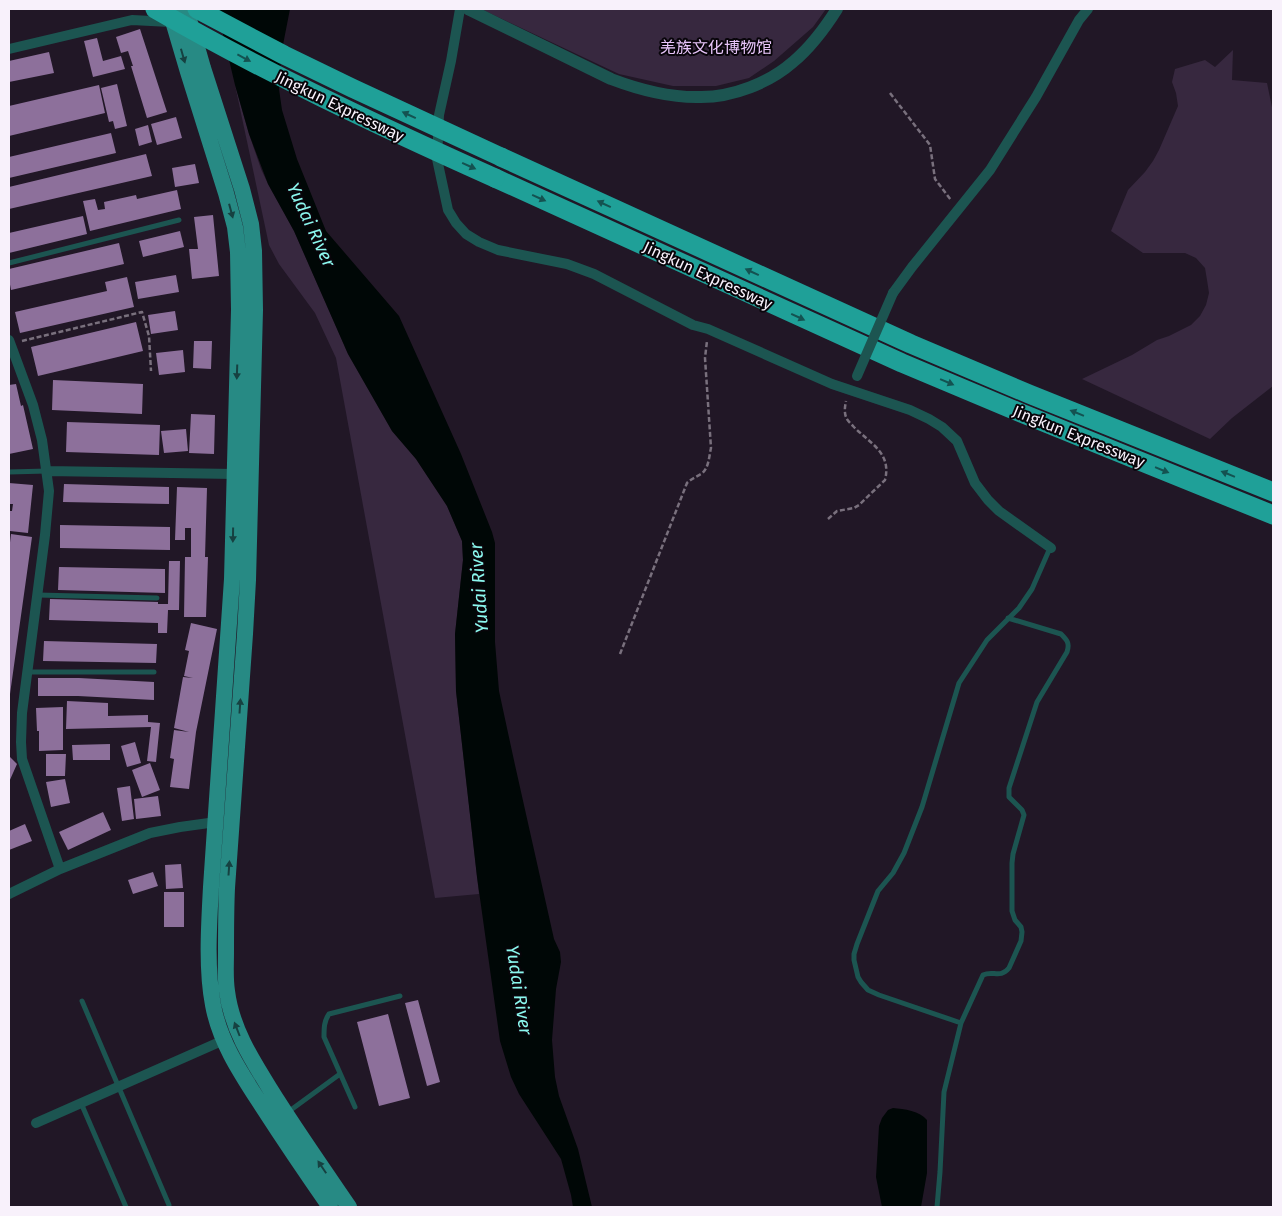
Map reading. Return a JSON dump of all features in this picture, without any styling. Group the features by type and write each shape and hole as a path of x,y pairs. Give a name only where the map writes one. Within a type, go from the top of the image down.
{"highway":[{"name":"Jingkun Expressway","path":"155,9 198,34 283,78 412,140 902,363 1273,515"},
{"name":"Jingkun Expressway","path":"197,9 209,13 284,55 352,88 911,344 1029,394 1273,492"}],"main road":[{"path":"186,9 242,189 251,224 254,251 255,310 248,580 227,888 227,991 234,1020 243,1044 286,1113 349,1207"},
{"path":"171,16 226,193 236,235 239,276 230,615 209,923 210,978 213,1007 228,1051 276,1128 330,1207"}],"street":[{"path":"460,9 439,115 436,159 448,210 466,234 498,250 567,264 594,274 693,325 832,384 910,410 929,419 942,427 957,441 975,483 988,500 1051,548"},
{"path":"468,9 611,79 632,87 684,97 720,96 768,79 785,68 805,50 819,35 837,9"},
{"path":"850,390 893,293 958,208 990,170 1036,97 1079,20 1088,9"},
{"path":"9,49 132,20 171,16"},
{"path":"10,342 33,405 42,440 49,491 21,729 22,759 60,869"},
{"path":"46,472 234,474"},
{"path":"9,894 60,869 150,833 216,822"},
{"path":"36,1123 224,1040"}],"lane":[{"path":"9,263 179,220"},
{"path":"9,472 46,472"},
{"path":"961,1023 868,990 858,977 854,954 878,891 893,874 904,853 922,806 959,683 987,640 1019,608 1032,589 1051,548"},
{"path":"37,595 157,598"},
{"path":"937,1207 944,1092 961,1023 983,975 1006,972 1021,941 1021,927 1015,920 1012,911 1012,863 1024,815 1022,810 1009,797 1009,788 1037,702 1067,652 1068,647 1068,642 1061,634 1008,618"},
{"path":"27,672 154,672"},
{"path":"355,1107 324,1037 326,1018 329,1014 400,996"},
{"path":"82,1001 169,1205"},
{"path":"286,1113 340,1074"},
{"path":"82,1103 126,1207"}],"path":[{"path":"890,93 930,145 935,179 958,208"},
{"path":"10,342 142,312 149,336 152,371"},
{"path":"620,654 687,483 702,474 709,459 711,448 705,358 708,330"},
{"path":"828,519 837,511 854,508 859,505 885,480 886,463 878,448 848,422 846,400 850,390"}],"green space":[{"name":"羌族文化博物馆","path":"481,9 826,9 813,27 774,61 749,78 716,86 673,86 619,74"},
{"path":"1233,50 1232,80 1267,83 1273,112 1273,386 1232,418 1210,439 1082,379 1132,355 1157,340 1191,325 1200,316 1206,305 1209,293 1205,268 1196,258 1185,253 1143,253 1111,231 1128,190 1153,161 1178,106 1172,82 1175,69 1205,60 1215,67"},
{"path":"235,85 261,169 294,231 348,354 392,431 416,459 447,506 462,541 463,560 455,634 456,691 479,894 435,898 336,358 315,313 279,264 269,245"}],"water":[{"name":"Yudai River","path":"217,9 290,9 281,55 279,89 282,110 297,159 326,231 399,316 461,454 492,532 495,543 495,642 499,691 554,939 560,952 561,962 556,989 552,1040 555,1077 559,1096 578,1149 592,1207 573,1207 561,1159 519,1094 511,1077 500,1041 477,877 456,691 455,634 463,560 462,541 447,506 416,459 392,431 348,354 294,231 268,184 249,134"},
{"path":"893,1108 916,1113 927,1120 927,1173 921,1207 882,1207 876,1177 879,1126 888,1110"}],"building":[{"path":"140,29 167,112 147,118 128,51 121,53 116,37"},
{"path":"97,38 103,61 121,56 125,69 93,77 84,41"},
{"path":"49,52 54,73 9,82 9,61"},
{"path":"117,84 127,126 115,129 113,121 109,122 101,88"},
{"path":"99,85 105,113 9,136 9,106"},
{"path":"176,117 182,138 157,145 151,124"},
{"path":"148,125 152,142 139,146 135,129"},
{"path":"111,133 116,153 9,178 9,157"},
{"path":"146,154 152,176 9,209 9,187"},
{"path":"195,164 199,183 175,187 172,168"},
{"path":"177,190 181,209 90,231 83,201 95,199 98,210 105,209 104,202 136,195 137,199"},
{"path":"213,215 219,276 192,279 189,249 198,249 194,217"},
{"path":"83,216 87,234 9,253 9,233"},
{"path":"180,231 184,247 143,257 139,241"},
{"path":"119,243 124,264 11,290 9,269"},
{"path":"176,275 179,292 138,299 135,282"},
{"path":"127,277 134,307 20,333 15,312 107,291 105,282"},
{"path":"175,311 178,330 151,334 148,315"},
{"path":"136,322 143,351 38,376 31,347"},
{"path":"194,341 212,341 211,369 193,368"},
{"path":"183,350 185,372 159,375 156,353"},
{"path":"53,380 143,384 142,414 52,410"},
{"path":"16,384 33,449 9,454 9,385"},
{"path":"191,414 215,415 214,454 189,453"},
{"path":"67,422 160,425 159,455 66,452"},
{"path":"186,429 188,451 164,453 161,431"},
{"path":"9,483 33,485 28,533 10,531 9,511 12,511 13,504 9,504"},
{"path":"64,484 169,487 169,504 63,502"},
{"path":"177,487 207,488 205,557 208,557 206,617 184,617 185,557 191,557 191,528 185,528 185,540 175,540"},
{"path":"60,525 170,527 170,550 60,548"},
{"path":"11,534 32,537 9,694 9,551"},
{"path":"169,561 180,561 179,610 168,610 167,633 158,633 158,623 49,620 50,599 158,602 158,604 168,604"},
{"path":"59,567 165,569 165,593 58,590"},
{"path":"191,623 217,629 196,732 189,789 170,787 174,759 170,758 174,730 189,732 174,728 183,677 193,678 184,676 189,651 185,650"},
{"path":"44,641 157,644 156,663 43,661"},
{"path":"38,678 154,682 154,700 38,696"},
{"path":"67,701 108,703 108,716 148,715 148,722 160,723 156,762 147,761 151,727 66,729"},
{"path":"63,707 63,750 39,751 36,708"},
{"path":"135,742 141,763 127,767 121,746"},
{"path":"110,744 110,760 73,760 72,745"},
{"path":"46,754 66,754 65,776 46,776"},
{"path":"9,756 17,764 9,782"},
{"path":"150,763 160,790 142,797 132,770"},
{"path":"65,779 70,803 51,807 46,782"},
{"path":"130,786 134,819 122,821 117,788"},
{"path":"158,796 161,816 136,819 134,799"},
{"path":"103,812 111,830 68,850 59,832"},
{"path":"25,824 32,841 9,850 9,831"},
{"path":"181,864 183,888 166,889 165,865"},
{"path":"153,872 158,886 133,894 128,880"},
{"path":"164,892 184,892 184,927 164,927"},
{"path":"418,1000 440,1082 427,1086 405,1003"},
{"path":"388,1014 410,1098 379,1106 357,1022"}]}
